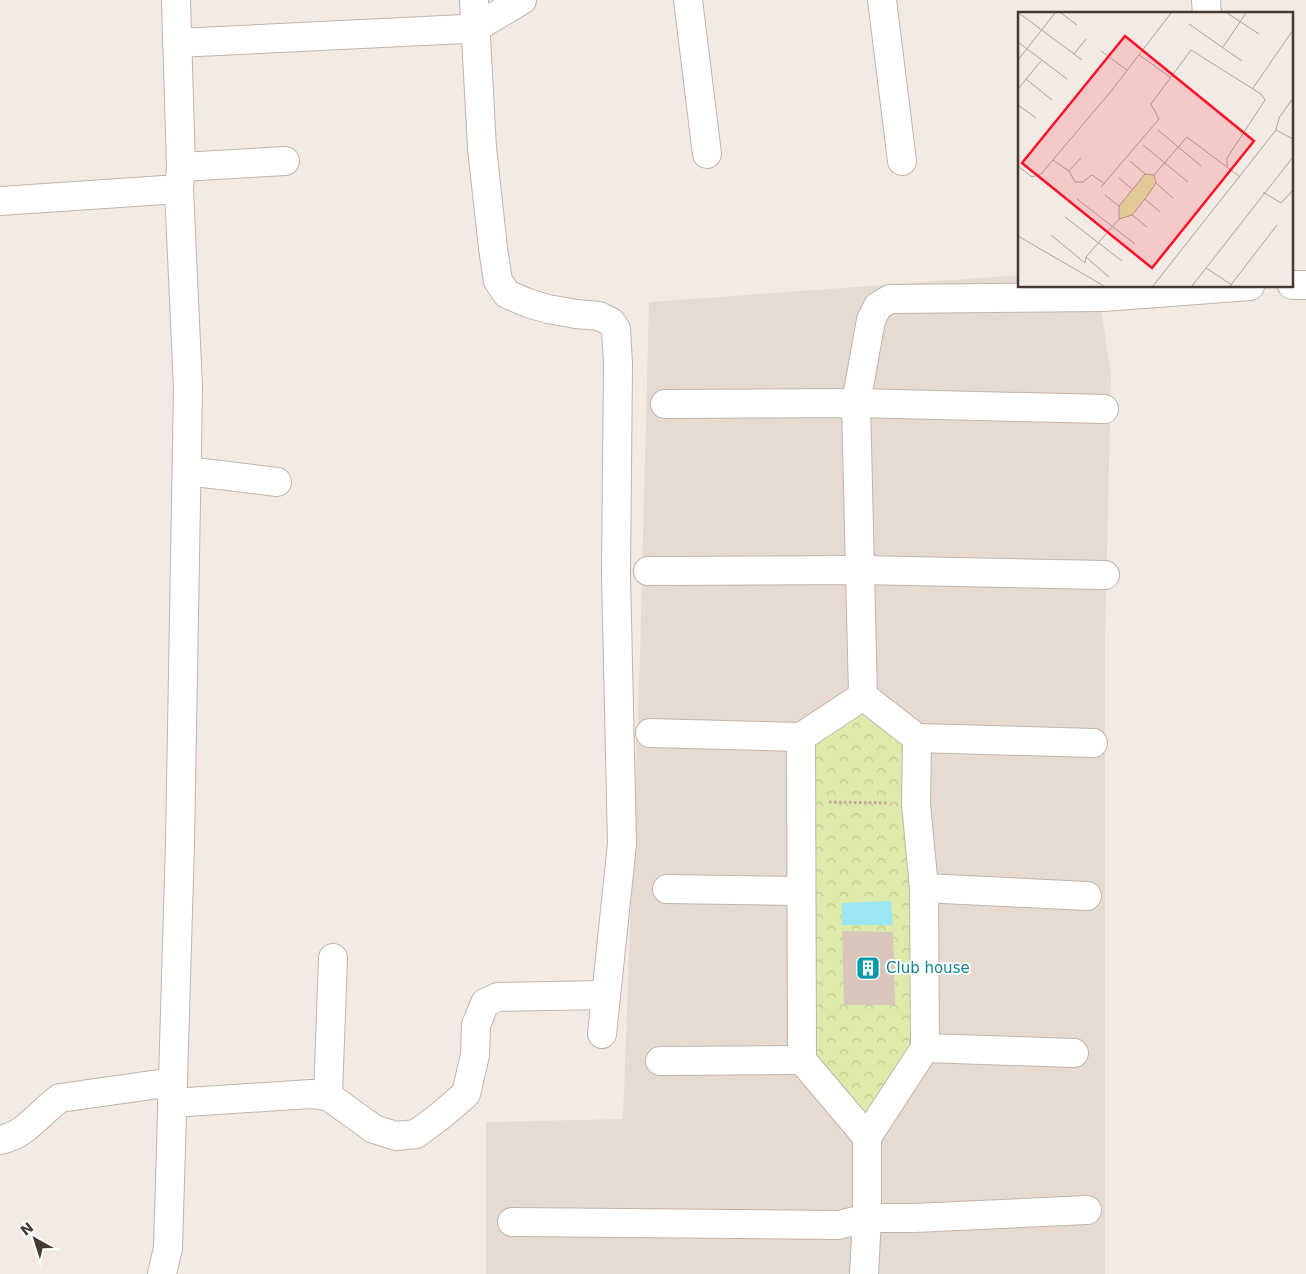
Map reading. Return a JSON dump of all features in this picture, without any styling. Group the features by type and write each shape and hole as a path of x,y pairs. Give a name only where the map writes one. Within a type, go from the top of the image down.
{"street":[{"path":"162,1274 168,1248 173,1092 188,388 180,178 176,0"},
{"path":"474,0 482,148 498,282 507,294 528,303 548,309 598,316 611,322 616,330 618,363 616,574 622,844 602,1034"},
{"path":"177,43 476,28 522,0"},
{"path":"688,0 707,154"},
{"path":"882,0 902,162"},
{"path":"0,201 180,178 285,161"},
{"path":"863,696 856,403 871,320 878,306 890,299 1103,297 1223,288"},
{"path":"665,404 856,403 1104,409"},
{"path":"187,471 277,482"},
{"path":"648,571 860,570 1105,574"},
{"path":"650,733 801,738 863,696"},
{"path":"863,696 917,738 1093,743"},
{"path":"801,738 802,1060 867,1137"},
{"path":"864,1274 867,1218 867,1137 925,1048 924,888 916,804 917,738"},
{"path":"924,888 1087,896"},
{"path":"667,889 801,891"},
{"path":"328,1096 333,958"},
{"path":"0,1140 11,1138 60,1098 173,1092 311,1094 328,1096 374,1129 396,1136 416,1134 466,1094 474,1055 476,1025 485,1003 498,997 606,995"},
{"path":"925,1048 1074,1053"},
{"path":"660,1061 802,1060"},
{"path":"512,1222 838,1225 867,1218 914,1218 1087,1210"}],"path":[{"path":"801,801 916,804"}],"shaded area":[{"path":"1018,275 1018,288 1098,288 1111,377 1105,641 1105,1274 486,1274 486,1122 623,1119 640,655 649,302"}],"green space":[{"path":"863,696 917,738 925,1048 867,1137 802,1060 801,737"}],"water":[{"path":"891,901 893,925 842,925 842,903"}],"building":[{"name":"Club house","path":"842,931 893,932 895,1005 844,1005"}],"place":[{"name":"Club house","path":"868,968"}]}
